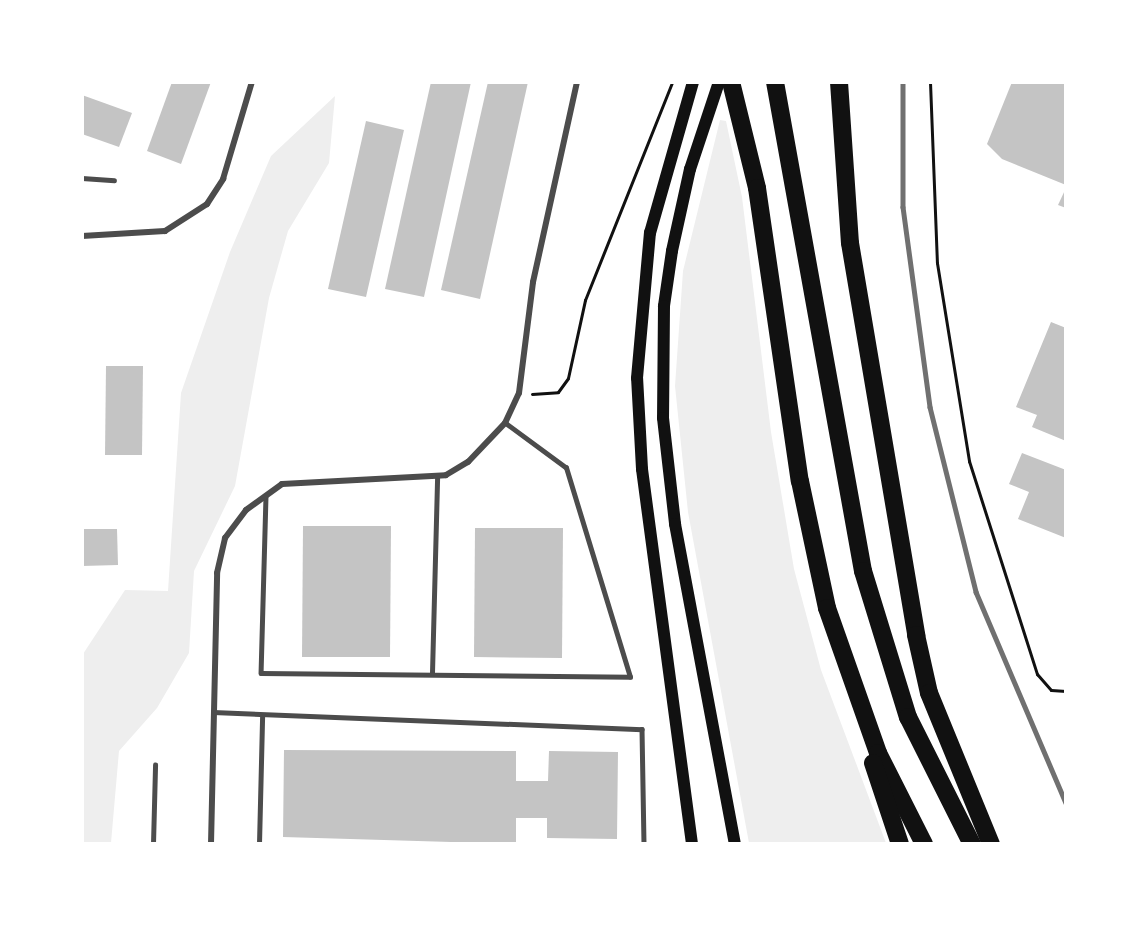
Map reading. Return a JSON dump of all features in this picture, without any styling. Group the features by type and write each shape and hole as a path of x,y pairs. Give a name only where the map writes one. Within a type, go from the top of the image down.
{"highway":[{"path":"731,82 743,123 800,481 834,635 900,843"},
{"path":"839,82 850,243 916,635 929,693 991,843"},
{"path":"776,83 863,571 908,717 972,843"},
{"path":"834,635 878,753 924,843"}],"main road":[{"path":"692,843 642,469 637,378 650,233 693,82"},
{"path":"719,82 690,169 672,250 664,306 663,417 675,524 735,843"}],"street":[{"path":"82,236 165,231 207,204 223,180 252,82"},
{"path":"212,843 218,561 237,519 282,484 306,479 437,478 468,462 505,423 519,393 533,282 577,82"}],"lane":[{"path":"82,178 114,180"},
{"path":"266,496 261,673 432,673 630,677 566,468 505,423"},
{"path":"432,673 437,478"},
{"path":"213,712 261,717 642,729 644,843"},
{"path":"259,843 261,717"},
{"path":"153,843 155,765"}],"path":[{"path":"519,393 553,394 566,383 585,300 672,82"},
{"path":"930,82 937,263 969,461 1037,674 1051,690 1065,691"}],"shaded area":[{"path":"335,96 329,163 288,231 269,298 235,486 194,571 189,653 157,708 119,751 111,843 83,843 83,654 125,590 168,591 181,393 230,252 271,156"},
{"path":"720,120 726,121 742,197 771,432 794,569 821,670 886,843 749,843 688,512 675,386 683,271"}],"building":[{"path":"172,82 211,82 181,164 147,151"},
{"path":"431,82 471,82 424,297 385,289"},
{"path":"488,82 528,82 480,299 441,290"},
{"path":"1012,82 1066,82 1066,185 1002,159 987,144"},
{"path":"82,95 132,113 119,147 82,134"},
{"path":"366,121 404,130 366,297 328,289"},
{"path":"1066,188 1066,208 1058,205"},
{"path":"1051,322 1066,328 1066,441 1032,427 1037,415 1016,407"},
{"path":"106,366 143,366 142,455 105,455"},
{"path":"1022,453 1066,470 1066,538 1018,519 1029,492 1009,484"},
{"path":"303,526 391,526 390,657 302,657"},
{"path":"475,528 563,528 562,658 474,657"},
{"path":"82,529 117,529 118,565 82,566"},
{"path":"284,750 516,751 516,781 548,781 549,751 618,752 617,839 547,838 547,818 516,818 516,844 283,837"}],"railway":[{"path":"903,82 903,207 930,407 976,592 1066,803"}]}
